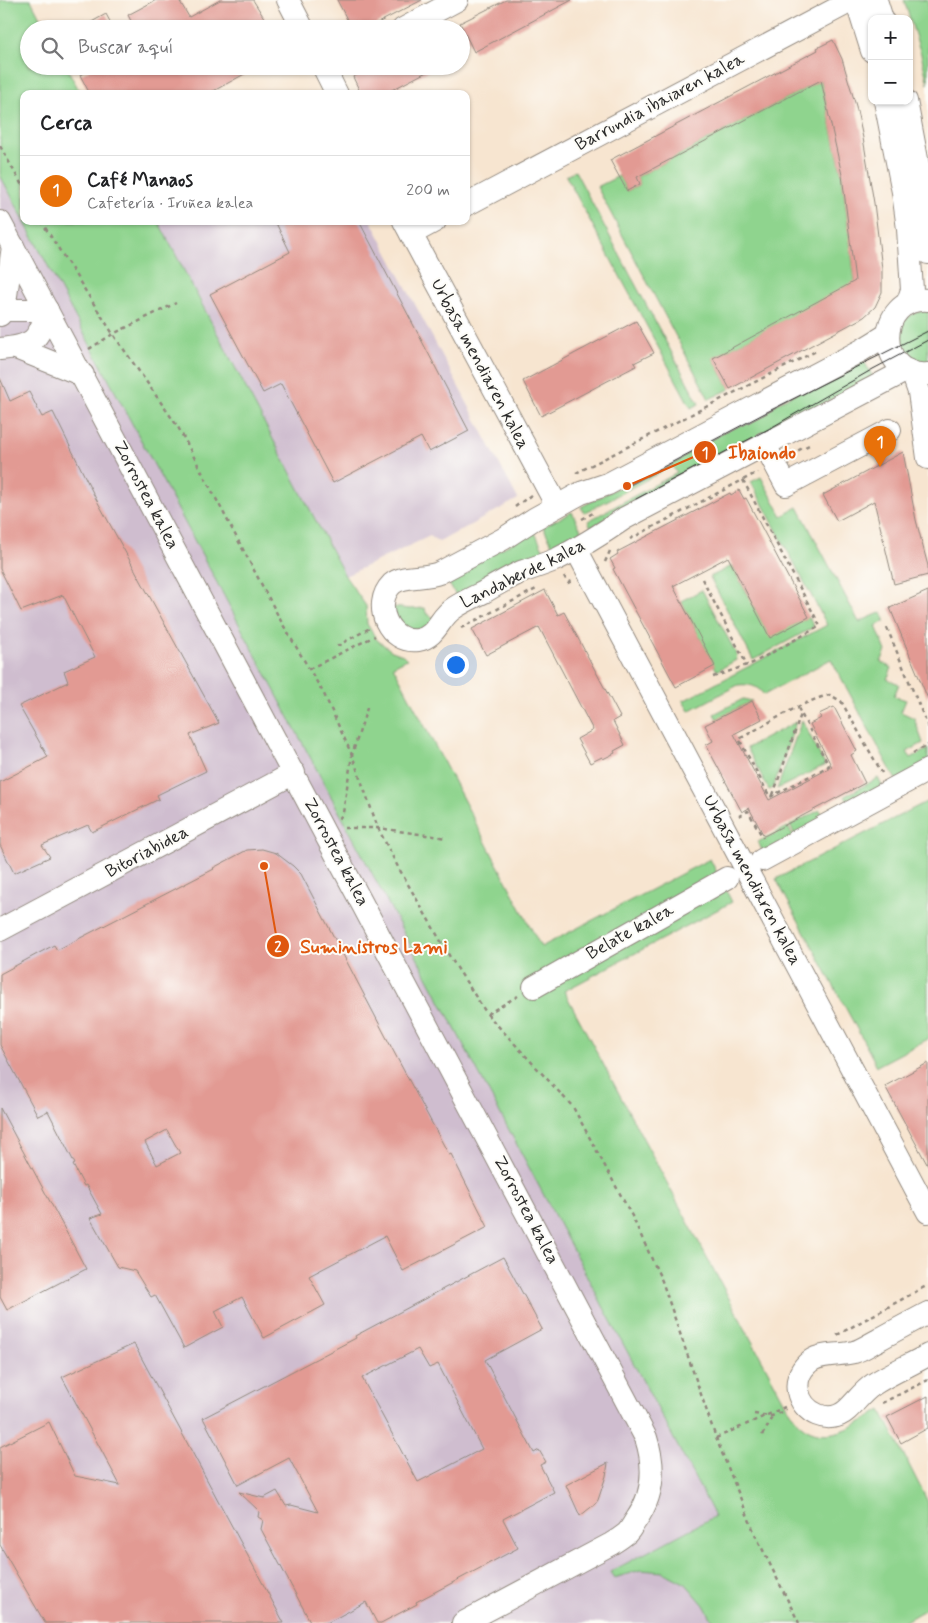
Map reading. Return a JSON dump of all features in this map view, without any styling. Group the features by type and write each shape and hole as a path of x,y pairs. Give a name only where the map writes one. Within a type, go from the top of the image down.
{"street":[{"path":"288,0 298,20"},
{"path":"420,20 457,0"},
{"path":"854,0 868,40"},
{"name":"Barrundia ibaiaren kalea","path":"470,203 854,0"},
{"path":"876,0 881,15"},
{"path":"329,75 335,90"},
{"path":"886,105 903,192 908,229 912,290 917,302 897,312 891,322 888,334 890,351 900,364 916,372 928,458"},
{"path":"907,105 923,191 928,253"},
{"name":"Zorrostea kalea","path":"0,222 83,375 646,1438 652,1470 650,1489 643,1511 628,1532 611,1544 463,1623"},
{"name":"Urbasa mendiaren kalea","path":"408,228 557,506"},
{"path":"8,348 36,339 42,328 47,310 2,312 13,246"},
{"name":"Landaberde kalea","path":"888,334 862,350 608,484 581,493 557,506 528,509 503,540 439,573 430,577 406,578 392,584 385,596 383,605 382,614 385,621 400,636 414,640 425,638 434,632 454,608 519,573 556,559 602,534 625,518 764,444 916,372"},
{"path":"8,348 83,375"},
{"path":"764,444 786,485 890,430"},
{"name":"Urbasa mendiaren kalea","path":"576,548 928,1212"},
{"path":"763,849 928,770"},
{"name":"Bitoriabidea","path":"0,930 294,773"},
{"name":"Belate kalea","path":"534,987 727,878"},
{"path":"928,1313 856,1351 820,1356 808,1362 799,1375 797,1386 799,1398 808,1411 814,1414 827,1418 838,1415 847,1411 862,1393 875,1383 928,1355"}],"path":[{"path":"0,146 20,182"},
{"path":"44,225 113,334 178,427 247,558 324,694 352,755 378,828 445,949 487,1014 573,1107 614,1182 662,1281 716,1438 755,1534 799,1623"},
{"path":"88,350 113,334 176,303"},
{"path":"625,542 816,441"},
{"path":"713,677 747,665 820,626 743,480"},
{"path":"582,519 593,513"},
{"path":"556,559 568,582 605,562 611,550"},
{"path":"702,579 747,665"},
{"path":"337,646 372,627"},
{"path":"887,628 928,727"},
{"path":"310,669 377,635"},
{"path":"770,798 739,739 819,697 830,695 841,702 883,775"},
{"path":"339,819 343,813 352,755 368,705"},
{"path":"770,798 829,766 798,708"},
{"path":"770,798 801,714"},
{"path":"913,753 928,745"},
{"path":"739,816 749,811 763,849"},
{"path":"344,828 378,828 447,838"},
{"path":"487,1014 534,987"},
{"path":"716,1438 788,1407"},
{"path":"754,1414 770,1416"},
{"path":"762,1435 768,1426 770,1416"}],"shaded area":[{"path":"0,175 20,213 20,225 27,225 715,1516 670,1540 714,1623 0,1623"},
{"path":"160,225 373,225 518,499 439,542 430,536 345,576"}],"green space":[{"path":"0,0 31,0 41,20 20,20 20,75 71,75 79,90 20,90 20,212 0,175"},
{"path":"904,0 928,0 928,84 913,29 913,15 909,15"},
{"path":"821,80 842,175 855,282 713,358 730,389 709,399 597,187 619,176 627,191 640,184 637,177"},
{"path":"575,171 699,404 691,408 566,176"},
{"path":"26,225 160,225 345,576 366,606 367,624 377,640 407,659 393,666 541,947 710,859 732,902 564,991 790,1412 800,1424 810,1431 831,1433 852,1427 881,1410 928,1502 928,1608 902,1623 714,1623 704,1605 686,1584 663,1572 641,1570 614,1578 610,1572 715,1516"},
{"path":"928,311 928,364 914,362 906,357 902,352 899,340 901,327 908,317"},
{"path":"862,358 873,377 591,527 588,521 677,473 672,466 584,513 581,507"},
{"path":"761,477 782,516 798,507 859,622 882,612 885,621 876,626 886,651 881,662 892,668 887,679 899,684 894,696 906,700 901,712 914,718 923,743 907,752 911,758 928,749 928,763 896,780 831,659 764,695 759,689 752,686 738,685 689,711 683,701 827,625 751,482"},
{"path":"572,512 582,532 553,546 543,527"},
{"path":"534,531 544,551 457,597 446,579"},
{"path":"732,566 770,637 809,617 814,627 753,660 710,577"},
{"path":"702,590 737,655 736,660 717,671 681,601"},
{"path":"392,607 425,608 426,613 435,619 424,629 408,630 396,621"},
{"path":"743,699 752,701 717,719 714,714"},
{"path":"802,720 825,765 777,789"},
{"path":"796,722 773,788 769,790 747,748"},
{"path":"878,778 883,788 850,805 845,796"},
{"path":"928,801 928,1039 877,1066 776,879"},
{"path":"820,810 825,819 795,835 790,825"},
{"path":"788,827 793,836 763,852 758,842"}],"building":[{"path":"156,0 179,0 189,17 220,0 253,0 265,20 130,20 128,15"},
{"path":"337,0 422,0 383,20 347,20"},
{"path":"506,0 572,0 474,52 470,44 470,20 466,20"},
{"path":"106,14 109,20 95,20"},
{"path":"833,40 842,59 863,138 874,203 882,269 882,292 875,307 864,317 730,389 713,358 855,281 842,175 821,80 637,177 640,184 627,191 610,160 818,50 817,48"},
{"path":"80,75 243,75 215,90 88,90"},
{"path":"357,75 421,75 392,90 359,90 353,77"},
{"path":"277,225 361,225 469,431 429,452 421,437 333,483 281,384 263,393 210,294 290,252"},
{"path":"636,321 654,353 634,363 636,366 541,416 523,381"},
{"path":"0,378 10,401 29,392 42,417 53,412 95,497 219,723 190,735 206,771 157,795 159,799 92,832 88,825 42,845 50,857 14,873 0,845 0,782 48,757 19,706 68,682 64,671 95,657 63,595 21,611 0,569"},
{"path":"903,452 916,520 928,566 928,575 894,584 874,501 837,521 823,495"},
{"path":"739,490 744,499 746,498 809,617 770,638 728,557 673,586 715,666 676,687 613,569 615,568 610,559 618,554 617,552"},
{"path":"545,590 558,615 564,612 620,717 613,721 625,745 614,751 615,753 590,763 577,739 593,730 539,627 486,655 472,629"},
{"path":"928,591 928,699 890,608"},
{"path":"752,701 762,719 734,734 769,800 832,767 810,724 821,718 819,714 834,707 857,751 851,755 865,783 764,836 749,808 742,812 706,745 713,741 705,725"},
{"path":"262,849 276,853 301,874 488,1227 403,1271 385,1236 309,1276 325,1305 264,1338 242,1297 215,1311 223,1327 184,1348 155,1295 151,1297 135,1271 118,1267 90,1218 102,1214 86,1185 84,1186 48,1111 38,1116 0,1045 0,974 54,945 57,950 247,850","holes":["167,1130 180,1153 157,1165 145,1142"]},
{"path":"928,1063 928,1166 885,1086"},
{"path":"0,1108 86,1269 7,1310 0,1297"},
{"path":"503,1257 542,1329 485,1360 534,1453 539,1450 546,1462 540,1465 554,1492 503,1519 518,1548 416,1602 417,1604 381,1623 377,1623 366,1602 327,1623 311,1623 261,1529 263,1520 258,1517 259,1511 239,1492 264,1498 277,1491 286,1506 291,1505 318,1512 289,1458 238,1485 203,1418 356,1338 355,1336","holes":["418,1349 429,1368 438,1364 482,1449 418,1482 362,1378"]},
{"path":"134,1344 284,1623 45,1623 0,1545 0,1447 49,1422 75,1476 120,1485 62,1377"},
{"path":"928,1396 928,1428 901,1443 887,1417"},
{"path":"608,1463 598,1500 580,1516 566,1485"}],"tram line":[{"path":"627,486 765,413 928,331"},
{"path":"636,499 774,426 928,340"}],"place":[{"name":"Café Manaos","path":"880,467"},
{"name":"Ibaiondo","path":"627,486"},
{"name":"Suministros Lami","path":"264,866"}]}
